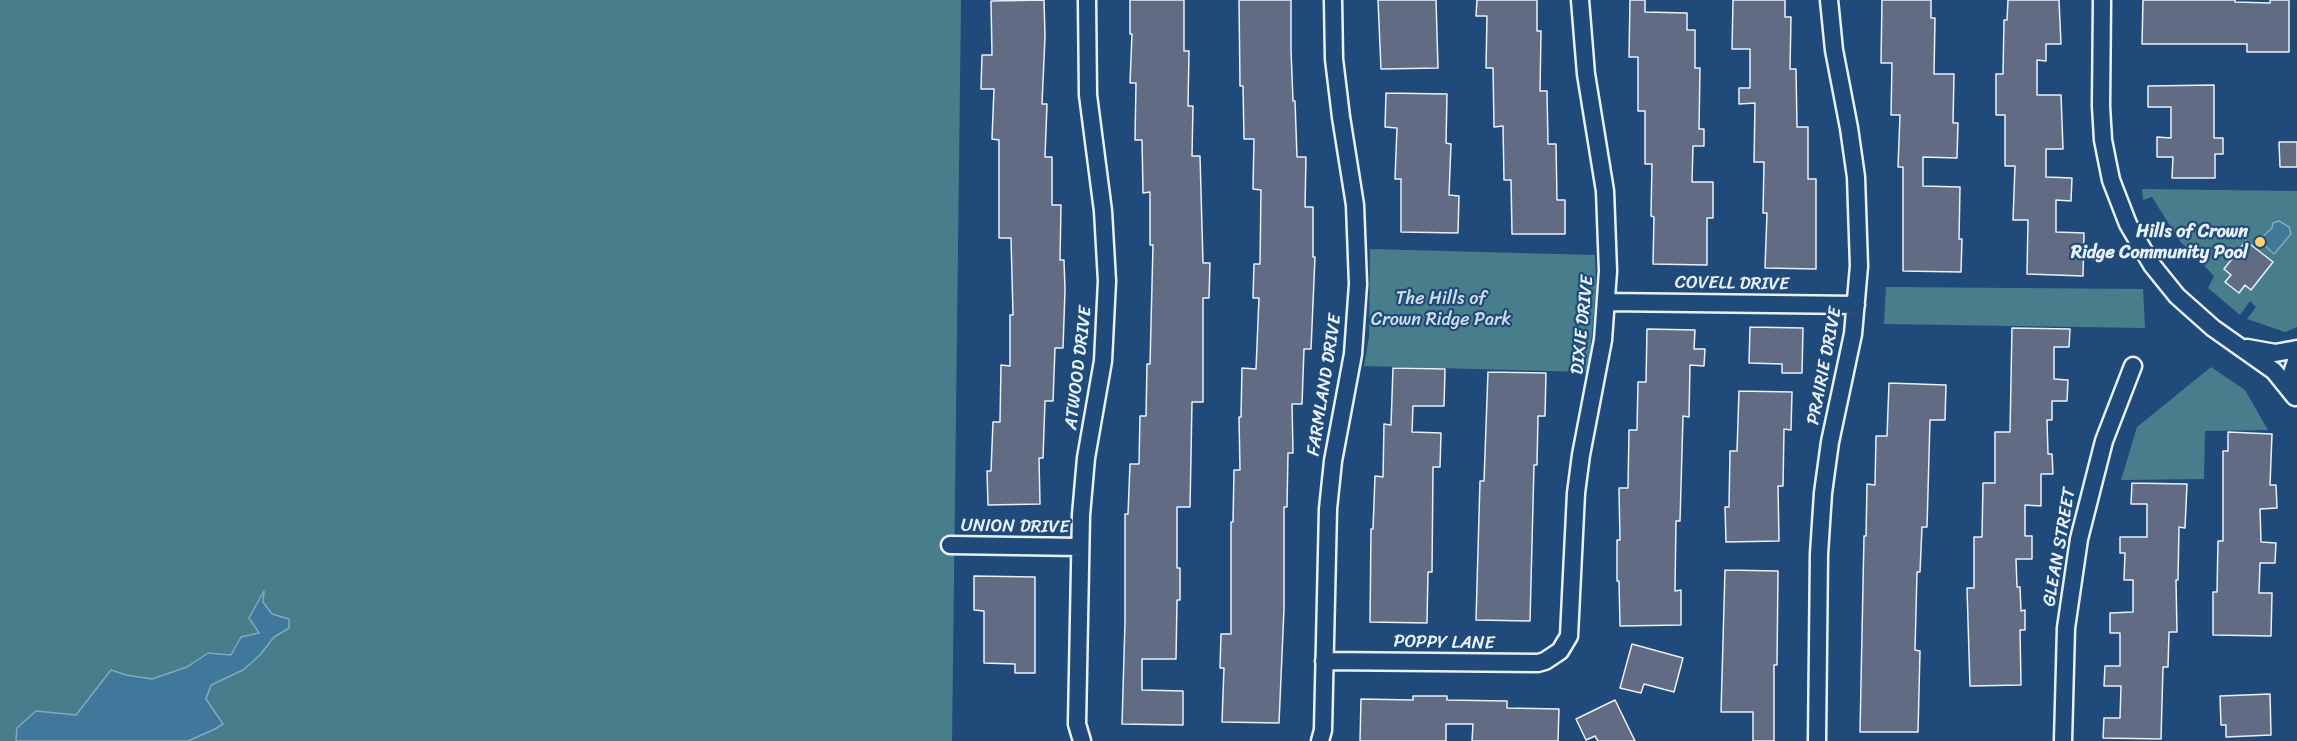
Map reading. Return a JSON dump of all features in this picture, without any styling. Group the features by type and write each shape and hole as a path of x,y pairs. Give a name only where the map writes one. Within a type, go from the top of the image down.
{"street":[{"name":"ATWOOD DRIVE","path":"1082,741 1077,724 1080,547 1084,477 1103,361 1107,281 1103,211 1088,95 1087,0"},
{"name":"FARMLAND DRIVE","path":"1320,741 1323,730 1328,509 1333,461 1353,354 1358,285 1355,205 1334,59 1334,0"},
{"name":"DIXIE DRIVE","path":"1560,651 1571,629 1576,493 1584,436 1600,360 1607,302 1609,251 1605,191 1586,74 1580,0"},
{"name":"PRAIRIE DRIVE","path":"1818,741 1819,554 1823,493 1830,442 1848,364 1859,266 1858,196 1849,128 1834,50 1829,0"},
{"path":"2102,0 2102,126 2108,166 2120,205 2137,242 2164,281 2197,315 2274,371 2296,399"},
{"name":"COVELL DRIVE","path":"1607,302 1856,305"},
{"path":"2241,346 2275,353 2297,349"},
{"path":"2296,399 2291,388 2290,376 2297,358"},
{"name":"GLEAN STREET","path":"2063,741 2066,628 2077,550 2094,473 2133,366"},
{"name":"UNION DRIVE","path":"950,545 1080,547"},
{"name":"POPPY LANE","path":"1324,661 1531,663 1545,661 1560,651"}],"green space":[{"path":"0,0 961,0 952,741 0,741"},
{"path":"2142,189 2297,191 2297,327 2285,332 2247,319 2256,307 2250,301 2240,315 2208,288 2214,276 2179,240 2152,197 2143,200"},
{"name":"The Hills of Crown Ridge Park","path":"1370,249 1595,255 1596,287 1590,355 1586,372 1364,366 1369,337"},
{"path":"1886,287 2143,289 2145,328 1884,324"},
{"path":"2211,367 2245,390 2268,430 2205,431 2204,479 2121,480 2137,427"}],"water":[{"path":"2279,221 2289,227 2291,234 2274,254 2259,240 2272,228 2273,223"},
{"path":"264,591 263,602 272,614 289,619 289,628 274,637 260,655 243,670 211,685 206,699 223,724 215,729 188,741 16,741 17,728 36,711 76,715 111,670 152,679 187,667 208,653 231,655 241,637 259,633 249,618"}],"building":[{"path":"1044,0 1042,104 1047,104 1045,157 1052,157 1052,205 1061,205 1060,260 1064,260 1065,290 1063,348 1055,348 1053,401 1045,401 1043,458 1039,458 1040,504 988,505 987,471 991,471 993,422 1000,422 1001,365 1010,366 1010,315 1013,315 1011,238 999,238 999,140 992,139 994,89 981,89 982,55 992,55 991,1"},
{"path":"1130,0 1184,0 1184,51 1189,51 1188,106 1193,106 1192,156 1200,156 1203,263 1210,263 1209,298 1203,298 1203,402 1192,402 1190,507 1177,507 1177,568 1180,568 1180,600 1177,600 1176,659 1142,659 1142,690 1183,691 1183,725 1122,724 1125,514 1128,514 1130,464 1139,464 1140,416 1146,416 1147,364 1150,364 1153,245 1150,245 1150,192 1143,193 1142,140 1135,140 1136,83 1130,83 1132,34 1130,34"},
{"path":"1239,0 1291,0 1291,50 1297,157 1306,157 1305,207 1313,207 1313,257 1315,257 1311,349 1304,349 1302,404 1292,404 1293,453 1288,453 1287,507 1284,507 1284,609 1279,723 1222,722 1224,668 1220,668 1221,634 1231,634 1231,522 1233,522 1234,470 1240,470 1239,417 1241,417 1242,368 1256,369 1259,298 1253,298 1254,264 1260,264 1261,190 1253,189 1254,139 1244,139 1243,86 1240,86"},
{"path":"1378,0 1436,0 1438,68 1381,69"},
{"path":"1477,0 1537,0 1537,31 1541,31 1540,91 1547,91 1548,144 1556,144 1557,200 1565,200 1565,234 1512,234 1511,180 1504,180 1503,126 1494,127 1493,68 1486,68 1487,16 1476,16"},
{"path":"1630,0 1645,0 1645,12 1687,13 1687,30 1695,30 1695,68 1700,68 1699,129 1704,129 1704,146 1693,146 1692,182 1713,182 1713,218 1707,218 1707,265 1653,264 1652,164 1645,164 1645,111 1638,111 1638,57 1629,57"},
{"path":"1733,0 1785,0 1785,17 1791,17 1790,69 1796,69 1797,127 1808,127 1808,179 1816,179 1816,269 1765,268 1767,213 1763,213 1764,162 1754,162 1755,103 1739,104 1739,88 1750,88 1750,49 1732,49"},
{"path":"1882,0 1931,0 1931,18 1935,18 1934,74 1954,74 1953,123 1958,123 1957,158 1923,157 1923,186 1960,187 1961,272 1903,271 1903,167 1898,167 1900,115 1891,115 1892,63 1881,63"},
{"path":"2008,0 2059,0 2061,44 2046,44 2046,61 2037,60 2037,95 2061,95 2063,149 2046,149 2046,177 2072,178 2071,201 2056,200 2056,232 2084,233 2083,276 2027,274 2028,220 2013,220 2015,166 2005,166 2005,115 1996,115 1996,74 2003,74 2004,20 2007,20"},
{"path":"2143,0 2235,0 2235,2 2270,3 2270,0 2289,0 2289,52 2247,52 2247,44 2142,44"},
{"path":"2214,85 2214,138 2223,138 2223,154 2215,154 2215,178 2172,178 2173,157 2157,157 2157,137 2171,138 2171,107 2148,107 2148,86"},
{"path":"1386,93 1447,94 1446,143 1451,144 1449,195 1459,196 1458,233 1401,232 1401,179 1395,179 1397,128 1385,127"},
{"path":"2279,142 2297,142 2297,167 2280,167"},
{"path":"2246,241 2273,262 2251,290 2245,285 2239,293 2225,282 2231,275 2224,269"},
{"path":"1750,327 1803,328 1802,373 1782,373 1782,364 1749,363"},
{"path":"2012,328 2070,329 2069,347 2054,347 2054,379 2068,380 2067,401 2052,401 2052,420 2047,420 2048,454 2052,454 2053,474 2041,474 2041,506 2025,505 2025,536 2032,536 2032,559 2016,559 2021,611 2025,610 2025,630 2020,630 2021,685 1970,686 1967,588 1974,588 1974,537 1982,537 1983,483 1995,483 1995,432 2010,432"},
{"path":"1647,329 1695,330 1694,349 1705,349 1704,366 1690,365 1689,417 1683,416 1680,521 1676,521 1675,591 1681,590 1681,625 1620,626 1619,581 1617,581 1617,540 1620,540 1619,488 1628,488 1629,430 1637,430 1638,382 1646,382"},
{"path":"1393,368 1445,369 1444,406 1413,406 1412,432 1441,433 1440,467 1433,467 1432,572 1428,572 1427,623 1370,622 1371,529 1373,529 1375,476 1383,477 1384,424 1391,425"},
{"path":"1488,372 1546,373 1545,416 1538,416 1537,465 1534,465 1530,621 1476,620 1480,481 1484,481"},
{"path":"1889,383 1946,385 1945,420 1930,420 1927,527 1922,527 1920,572 1917,572 1915,650 1920,651 1918,732 1860,732 1867,484 1875,485 1876,436 1887,436"},
{"path":"1739,391 1792,392 1791,430 1784,429 1783,486 1778,486 1779,541 1726,542 1725,507 1729,507 1730,451 1737,451"},
{"path":"2228,432 2272,434 2270,485 2276,485 2277,508 2260,509 2261,542 2276,543 2275,563 2260,563 2259,593 2272,593 2271,636 2213,635 2213,592 2217,592 2218,541 2223,541 2223,451 2228,451"},
{"path":"2132,483 2187,484 2185,528 2179,527 2178,580 2176,580 2177,632 2169,632 2168,667 2163,667 2161,739 2103,738 2104,718 2120,718 2121,686 2104,686 2105,666 2120,666 2120,633 2110,633 2110,613 2133,612 2133,580 2124,580 2125,553 2120,553 2120,537 2147,537 2147,504 2131,504"},
{"path":"1725,570 1778,571 1774,741 1753,741 1753,712 1721,712"},
{"path":"974,576 1035,577 1035,673 1015,673 1015,664 984,663 984,611 974,610"},
{"path":"1632,644 1683,658 1674,692 1644,684 1641,693 1620,688"},
{"path":"2270,694 2271,735 2226,737 2226,725 2221,725 2220,696"},
{"path":"1413,696 1447,696 1447,700 1507,701 1507,708 1559,709 1558,741 1472,741 1473,724 1446,724 1446,741 1360,741 1361,699 1413,700"},
{"path":"1615,700 1635,741 1598,741 1595,736 1586,740 1576,719"}],"place":[{"name":"Hills of Crown Ridge Community Pool","path":"2260,242"}]}
